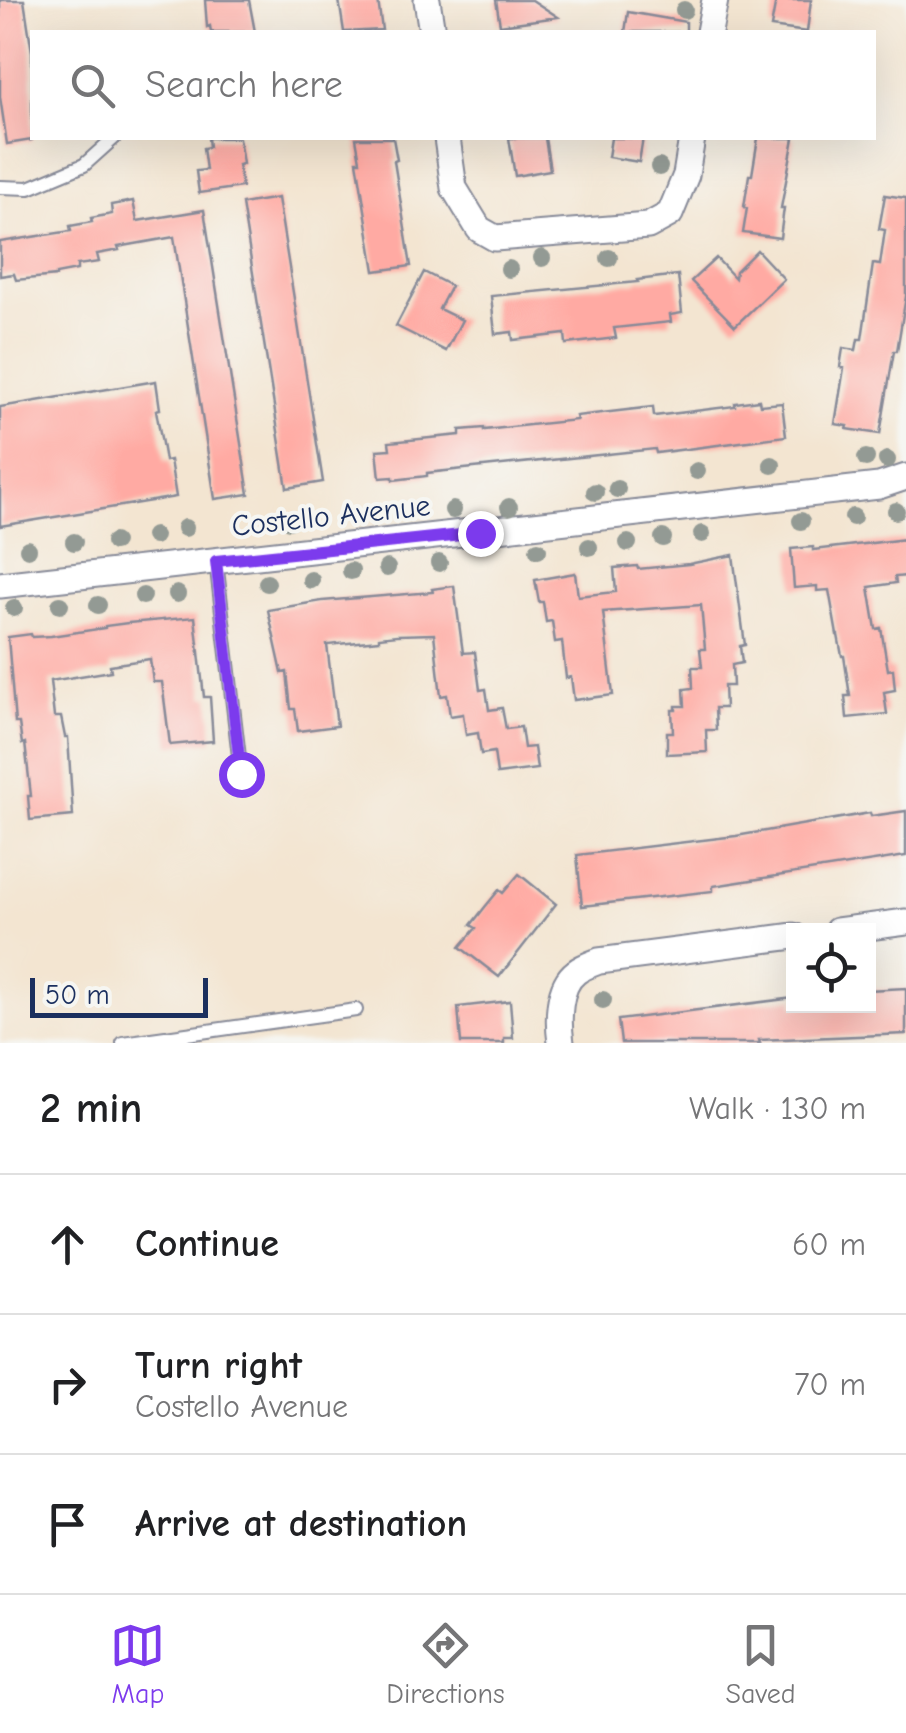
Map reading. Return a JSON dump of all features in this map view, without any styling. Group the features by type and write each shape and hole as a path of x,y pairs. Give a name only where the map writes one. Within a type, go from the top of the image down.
{"street":[{"path":"427,0 432,30"},
{"path":"709,30 715,0"},
{"path":"447,140 454,188 479,229 495,238 648,226 670,214 686,174 692,140"},
{"name":"Costello Avenue","path":"0,586 880,486 906,477"},
{"path":"876,925 906,922"},
{"path":"561,1043 558,1020 567,981 578,970 599,961 786,937"}],"lane":[{"path":"0,187 29,188 84,165 112,140"},
{"path":"216,561 241,774"},
{"path":"123,1043 356,1010"}],"building":[{"path":"0,0 24,0 30,39 32,140 7,144 0,97"},
{"path":"205,0 249,0 255,30 207,27"},
{"path":"339,0 378,0 382,30 344,30"},
{"path":"496,0 532,0 558,17 500,25"},
{"path":"776,0 811,0 807,30 771,27"},
{"path":"628,12 686,22 686,30 625,30"},
{"path":"208,140 239,140 242,187 199,193 196,171 206,170 203,148 209,147"},
{"path":"356,140 393,140 411,266 375,271"},
{"path":"509,140 545,140 550,170 515,176"},
{"path":"611,140 643,140 639,162 608,157"},
{"path":"758,140 794,140 781,208 780,238 743,233"},
{"path":"885,195 906,198 906,296 880,434 835,424 844,368 840,367 843,348 856,350 858,339 862,339 873,264 880,265 885,230 879,229"},
{"path":"278,198 323,482 287,488 242,204"},
{"path":"133,201 137,221 204,210 249,494 215,499 174,237 118,247 119,250 97,254 99,262 77,265 77,270 56,276 16,280 14,274 0,276 0,242 71,231 70,226 112,214 111,205"},
{"path":"757,250 784,279 735,326 691,281 716,258 735,278 736,271"},
{"path":"424,272 451,286 439,309 462,320 446,351 396,326"},
{"path":"678,275 682,313 670,315 671,322 614,328 616,338 566,344 565,334 513,340 512,332 495,334 491,296"},
{"path":"156,381 160,409 156,410 176,497 0,526 0,407"},
{"path":"759,400 760,405 782,403 786,436 656,453 655,449 393,480 380,478 377,450 390,449 389,442 653,407 654,416"},
{"path":"906,539 906,576 895,577 896,583 869,587 876,629 881,628 895,690 884,692 887,714 847,718 845,696 850,696 829,590 817,591 817,586 794,588 791,549"},
{"path":"733,555 745,645 740,646 742,663 732,665 733,686 724,686 725,708 715,708 716,730 706,730 707,752 667,754 667,732 673,732 672,710 685,706 684,689 693,688 692,667 702,667 700,649 705,649 701,605 603,612 613,695 574,700 571,677 566,678 562,641 555,642 552,621 546,622 535,580 575,573 578,596 616,592 614,568 689,564"},
{"path":"454,586 463,653 475,652 480,690 486,689 489,710 502,708 506,729 521,727 524,748 534,747 537,769 497,774 494,752 481,754 478,733 466,735 463,714 450,716 447,695 441,696 434,634 327,645 337,726 298,731 287,672 282,673 268,610 322,601 433,592 432,589"},
{"path":"195,617 204,697 210,697 213,741 170,745 162,682 153,682 150,659 110,665 111,671 50,681 54,717 61,717 68,737 73,816 30,820 25,743 22,744 19,723 15,723 8,637 51,636"},
{"path":"906,811 906,856 713,886 713,891 582,906 577,855"},
{"path":"519,874 556,904 499,977 460,947 476,928 471,925 485,907"},
{"path":"906,988 906,1034 759,1040 760,1043 621,1043 618,1020 786,999 786,1013 876,1013 876,990"},
{"path":"510,1001 513,1038 504,1038 504,1043 461,1043 458,1007"}],"route":[{"path":"241,774 216,561 480,533"}]}
